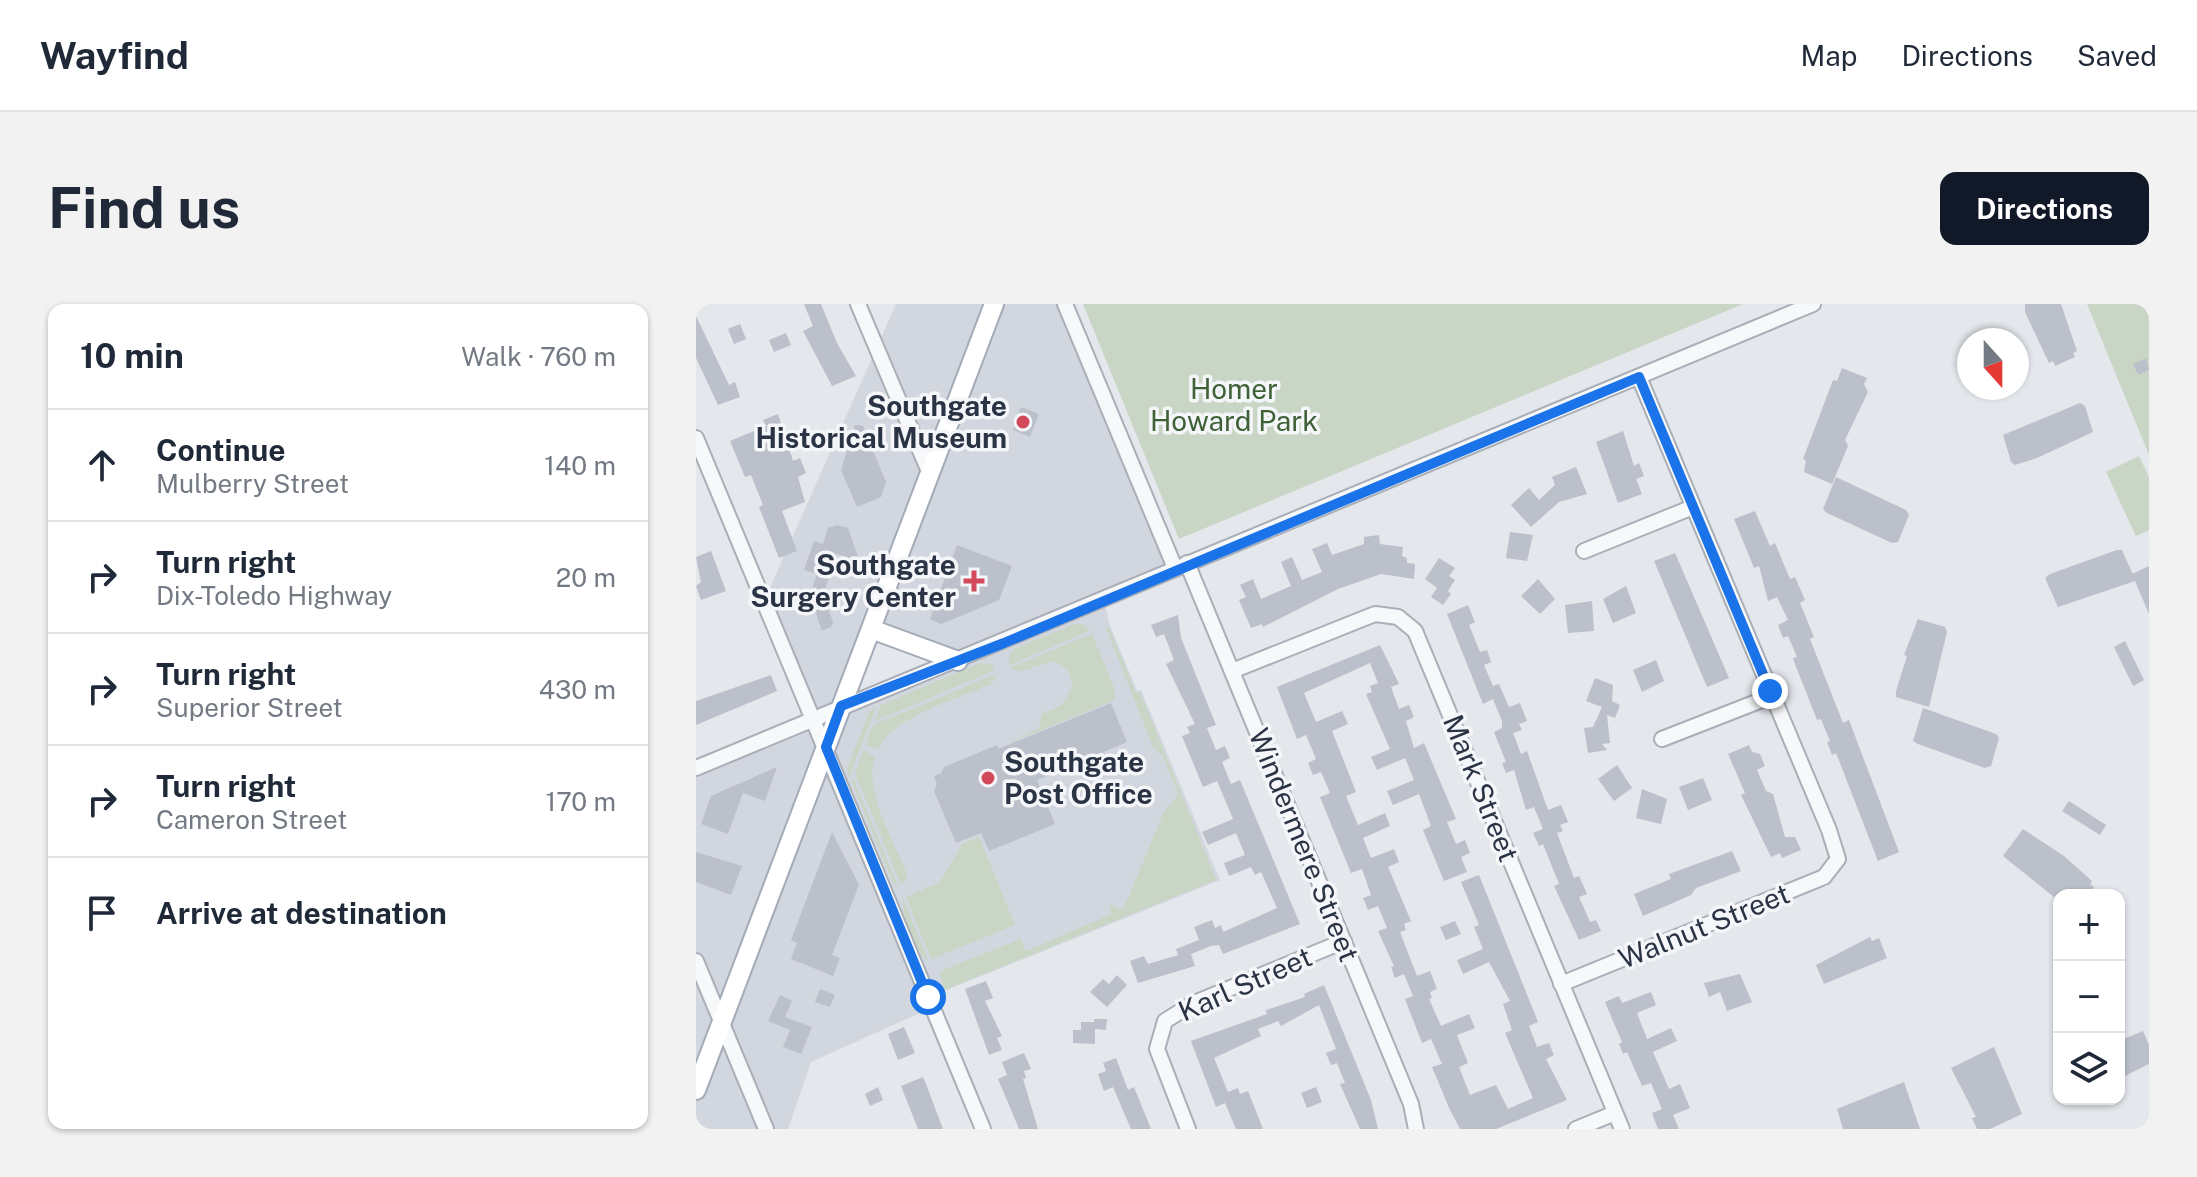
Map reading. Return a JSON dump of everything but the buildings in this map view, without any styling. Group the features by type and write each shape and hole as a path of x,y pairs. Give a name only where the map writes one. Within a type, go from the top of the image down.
{"main road":[{"path":"696,1090 994,304"},
{"path":"871,629 958,661"}],"street":[{"path":"858,304 930,474"},
{"name":"Windermere Street","path":"1065,304 1181,566 1232,671 1411,1104 1416,1129"},
{"path":"696,768 1813,304"},
{"path":"1639,377 1772,696 1662,739"},
{"path":"696,438 983,1129"},
{"path":"1584,551 1693,507"},
{"name":"Mark Street","path":"1232,671 1375,614 1398,617 1415,631 1622,1129"},
{"name":"Walnut Street","path":"1561,984 1824,877 1838,859 1829,830 1772,696"},
{"name":"Karl Street","path":"1188,1129 1157,1049 1165,1021 1192,1004 1344,941"},
{"path":"696,961 766,1129"},
{"path":"1576,1129 1615,1113"}],"shaded area":[{"path":"896,304 1065,304 1175,568 1104,599 1110,626 1137,691 1141,690 1220,880 929,997 933,1007 811,1062 788,1129 696,1129 696,768 813,718 764,601","holes":["871,630 957,661 842,706"]}],"green space":[{"name":"Homer Howard Park","path":"1083,304 1743,304 1179,539"},
{"path":"2087,304 2149,304 2149,455"},
{"path":"2139,456 2149,477 2149,530 2136,536 2106,472"},
{"path":"1074,624 1085,625 1090,631 1009,665 1009,656 1014,649"},
{"path":"1109,627 1136,693 1140,692 1216,880 944,990 940,971 1021,939 1026,951 1112,914 1109,904 1123,910 1163,814 1178,794 1163,756 1153,747 1106,628"},
{"path":"1092,634 1115,690 1114,700 1008,744 1039,728 1042,714 1062,705 1073,685 1067,668 1053,661 1020,672 1011,667"},
{"path":"980,663 991,664 995,670 875,721 881,705"},
{"path":"996,674 992,684 928,710 897,727 878,749 865,745 873,725"},
{"path":"876,707 849,778 847,769 869,712"},
{"path":"863,751 875,756 872,770 877,801 908,876 901,885 855,773"},
{"path":"853,778 898,886 893,883"},
{"path":"979,837 1015,925 931,959 906,897 940,882 962,844"},
{"path":"903,898 928,960 918,949 910,932"}],"place":[{"name":"Southgate Historical Museum","path":"1023,422"},
{"name":"Southgate Surgery Center","path":"974,581"},
{"name":"Southgate Post Office","path":"988,778"}],"route":[{"path":"928,997 826,747 841,706 1004,643 1175,568 1639,377 1770,691"}]}
